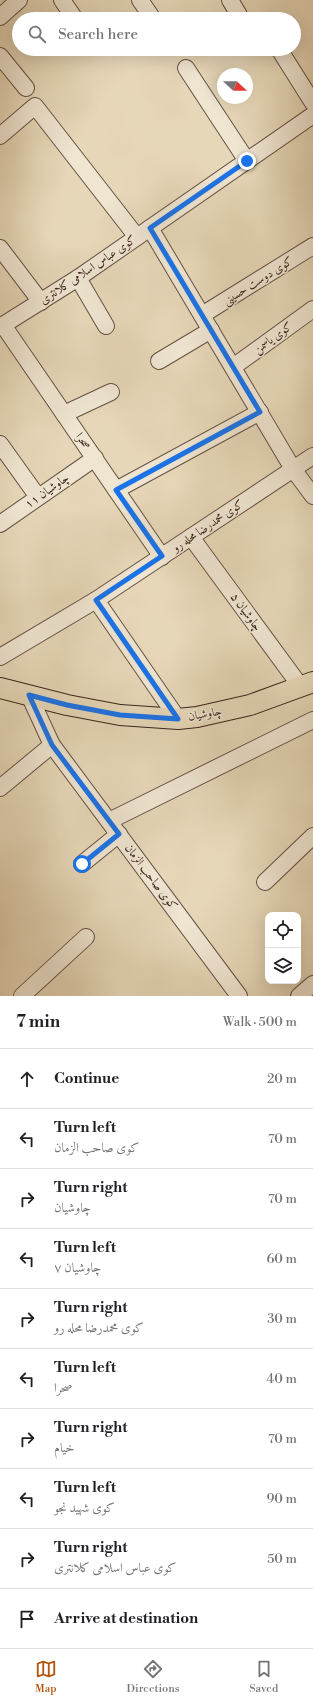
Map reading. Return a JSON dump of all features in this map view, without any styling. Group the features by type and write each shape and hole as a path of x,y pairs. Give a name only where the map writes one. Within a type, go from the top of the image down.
{"main road":[{"name":"چاوشیان","path":"0,686 67,705 120,715 178,719 197,717 250,705 307,685"}],"street":[{"path":"0,17 18,0"},
{"path":"62,0 70,12"},
{"path":"140,0 148,12"},
{"path":"230,0 237,12"},
{"path":"0,56 26,88"},
{"path":"283,56 313,103"},
{"path":"186,68 247,161"},
{"path":"0,136 35,106 137,237"},
{"name":"کوی عباس اسلامی کلانتری","path":"2,325 78,278 313,115"},
{"path":"150,228 293,469 313,496"},
{"name":"کوی دوست حسینی","path":"202,316 313,246"},
{"path":"0,248 41,302"},
{"path":"78,278 106,326"},
{"name":"کوی یاسمن","path":"233,367 313,309"},
{"name":"صحرا","path":"2,325 162,556"},
{"path":"159,361 211,330"},
{"path":"64,414 111,392"},
{"path":"116,490 260,412"},
{"path":"0,444 38,498"},
{"name":"کوی محمدرضا محله رو","path":"0,657 96,600 313,456"},
{"name":"چاوشیان ۱۱","path":"0,524 95,458"},
{"name":"چاوشیان ۵","path":"191,537 307,685"},
{"path":"96,600 178,719"},
{"name":"کوی صاحب الزمان","path":"29,695 52,745 239,996"},
{"path":"82,864 114,828 313,720"},
{"path":"0,788 52,745"},
{"path":"265,882 313,836"},
{"path":"22,996 86,937"}],"route":[{"path":"82,864 119,834 52,745 29,695 67,705 120,715 178,719 96,600 162,556 116,490 260,412 150,228 247,161"}]}
